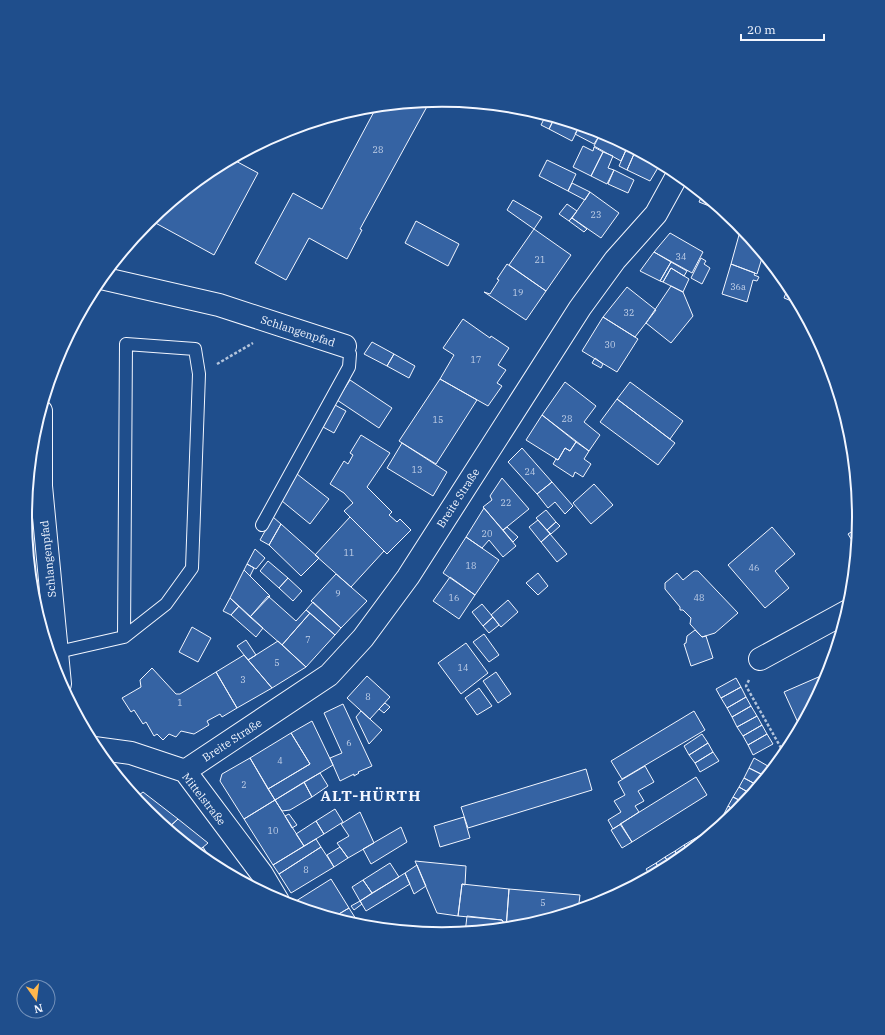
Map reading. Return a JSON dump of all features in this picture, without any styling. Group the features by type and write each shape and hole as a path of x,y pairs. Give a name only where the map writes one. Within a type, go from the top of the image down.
{"street":[{"name":"Breite Straße","path":"185,771 329,675 363,638 408,577 580,308 615,260 656,214 675,179"},
{"name":"Schlangenpfad","path":"108,279 219,305 345,346"},
{"name":"Schlangenpfad","path":"41,434 40,486 59,662"},
{"path":"760,659 841,615"},
{"name":"Mittelstraße","path":"104,749 131,753 185,771 262,874 272,891"}],"lane":[{"path":"58,652 124,637 166,604 192,568 199,374 195,348 126,344 124,637"},
{"name":"Schlangenpfad","path":"262,525 349,367 350,354 345,346"}],"path":[{"path":"199,374 237,354 282,325"},
{"path":"760,659 746,686 782,749"}],"building":[{"path":"426,108 360,229 362,230 347,259 309,238 286,280 255,263 293,193 322,209 373,113"},
{"path":"544,120 552,122 549,129 541,125"},
{"path":"552,122 577,130 572,141 549,129"},
{"path":"577,130 598,137 594,144 575,134"},
{"path":"598,137 626,150 621,161 594,146"},
{"path":"583,146 593,151 594,147 603,152 591,176 573,167"},
{"path":"626,150 634,154 627,170 619,166"},
{"path":"603,152 613,156 608,168 614,170 607,184 591,176"},
{"path":"634,154 658,168 650,181 627,170"},
{"path":"547,160 576,174 568,191 539,176"},
{"path":"237,162 258,173 214,255 156,223 214,176"},
{"path":"614,170 634,180 628,193 608,184"},
{"path":"572,183 590,192 585,200 568,191"},
{"path":"590,192 619,213 601,238 572,218"},
{"path":"700,199 709,206 699,202"},
{"path":"513,200 542,217 534,229 507,210"},
{"path":"567,204 577,211 569,221 559,214"},
{"path":"572,218 587,229 584,232 569,221"},
{"path":"416,221 459,244 448,266 405,243"},
{"path":"534,229 571,255 546,291 509,265"},
{"path":"670,233 703,252 692,273 654,252"},
{"path":"739,235 761,260 757,274 731,264"},
{"path":"654,252 671,262 660,281 640,271"},
{"path":"701,258 706,261 704,264 710,268 702,284 691,278"},
{"path":"671,262 687,271 684,276 671,268 663,282 660,281"},
{"path":"507,264 546,291 526,320 484,292 490,294 499,280 497,279"},
{"path":"731,264 755,273 754,275 759,277 757,281 753,280 747,302 722,294"},
{"path":"671,268 689,279 683,292 663,282"},
{"path":"671,286 683,292 693,316 671,343 646,323"},
{"path":"627,287 656,310 635,337 603,317"},
{"path":"786,292 791,301 784,298"},
{"path":"603,317 638,339 617,372 582,351"},
{"path":"463,319 490,338 491,336 509,348 498,365 506,370 497,383 502,386 488,406 440,379 454,355 443,348"},
{"path":"372,342 394,354 387,366 364,354"},
{"path":"394,354 415,366 409,378 387,366"},
{"path":"595,358 603,364 601,368 592,363"},
{"path":"440,379 477,400 436,464 399,441"},
{"path":"350,380 392,408 379,428 337,400"},
{"path":"565,382 596,406 584,422 600,435 589,451 542,415"},
{"path":"630,382 683,421 670,439 617,399"},
{"path":"617,399 675,443 658,465 600,422"},
{"path":"335,405 346,411 334,433 323,427"},
{"path":"542,415 576,442 570,451 565,448 558,460 526,440"},
{"path":"361,435 390,453 367,487 392,512 389,515 397,522 400,519 411,530 387,554 344,511 353,503 344,493 330,484 344,461 348,464 353,455 350,453"},
{"path":"576,442 589,451 584,459 591,464 583,477 575,472 573,477 553,464 556,459 558,460 565,448 570,451"},
{"path":"402,443 447,472 433,496 387,468"},
{"path":"522,448 552,482 537,494 508,462"},
{"path":"297,474 329,499 310,524 282,501"},
{"path":"502,478 529,509 503,530 483,507 492,500 490,496"},
{"path":"552,482 573,506 565,514 555,502 548,508 537,494"},
{"path":"594,484 613,505 591,524 573,503"},
{"path":"484,508 516,546 503,557 489,540 482,548 466,537"},
{"path":"546,510 556,522 547,530 536,518"},
{"path":"273,517 281,524 269,545 260,540"},
{"path":"350,517 384,551 351,587 315,555"},
{"path":"538,520 550,534 541,542 529,527"},
{"path":"556,522 560,526 551,534 547,530"},
{"path":"281,524 319,558 301,576 269,545"},
{"path":"507,527 518,537 513,542 503,530"},
{"path":"772,527 795,554 775,571 789,588 765,608 728,565"},
{"path":"852,531 852,541 848,534"},
{"path":"550,534 567,554 557,562 541,542"},
{"path":"466,537 499,560 475,595 443,573"},
{"path":"255,549 265,558 256,569 247,564"},
{"path":"268,561 288,578 279,588 260,571"},
{"path":"247,564 254,568 250,576 244,570"},
{"path":"244,570 270,596 250,617 230,598"},
{"path":"694,571 698,571 738,613 715,633 702,637 690,624 691,618 683,610 680,610 680,607 665,589 665,583 677,573 683,580"},
{"path":"538,573 548,586 538,595 526,583"},
{"path":"336,574 367,601 341,628 311,601"},
{"path":"450,577 475,595 459,619 433,601"},
{"path":"288,578 302,591 293,601 279,588"},
{"path":"268,596 296,621 306,610 310,613 282,645 250,617"},
{"path":"230,598 239,606 231,615 223,611"},
{"path":"508,600 518,612 501,627 491,615"},
{"path":"313,602 341,628 335,635 306,610"},
{"path":"482,604 493,617 483,626 472,612"},
{"path":"239,606 263,628 256,637 231,615"},
{"path":"310,613 335,635 306,667 282,645"},
{"path":"493,617 499,625 489,633 483,626"},
{"path":"192,627 211,638 198,662 179,652"},
{"path":"695,630 702,637 706,636 713,658 691,666 684,644 686,643 687,636"},
{"path":"484,634 499,655 489,662 473,642"},
{"path":"246,640 256,655 248,660 237,646"},
{"path":"278,641 306,667 272,688 248,660"},
{"path":"466,643 488,673 461,694 438,663"},
{"path":"244,655 272,688 237,708 216,672"},
{"path":"152,668 176,694 180,694 216,672 237,708 222,717 220,714 207,721 209,725 194,734 181,731 176,737 169,734 163,740 157,734 154,736 146,722 143,724 134,710 131,712 122,698 141,687 140,680"},
{"path":"496,672 511,694 498,703 483,681"},
{"path":"367,676 390,697 370,719 347,698"},
{"path":"822,676 798,723 784,692"},
{"path":"736,678 741,687 721,698 716,689"},
{"path":"741,687 746,697 727,708 721,698"},
{"path":"479,688 492,706 477,715 465,698"},
{"path":"746,697 751,706 732,717 727,708"},
{"path":"385,703 390,707 384,713 379,709"},
{"path":"343,704 372,766 358,772 359,773 354,776 354,774 340,781 330,758 342,753 324,713"},
{"path":"751,706 757,716 737,727 732,717"},
{"path":"361,711 382,730 369,744 356,717"},
{"path":"694,711 705,730 622,779 611,761"},
{"path":"757,716 762,725 743,736 737,727"},
{"path":"312,721 333,765 275,800 268,789 310,764 291,733"},
{"path":"762,725 767,734 748,745 743,736"},
{"path":"291,733 310,764 268,789 250,758"},
{"path":"702,734 708,743 689,755 684,746"},
{"path":"767,734 773,744 753,755 748,745"},
{"path":"708,743 713,752 695,763 689,755"},
{"path":"713,752 719,761 700,772 695,763"},
{"path":"250,758 275,800 244,819 220,781 222,774"},
{"path":"754,758 768,766 762,774 749,768"},
{"path":"645,766 654,782 638,791 644,801 635,806 639,812 613,829 608,820 621,812 614,801 625,795 618,782"},
{"path":"749,768 762,774 755,784 744,778"},
{"path":"586,769 592,790 468,828 461,807"},
{"path":"320,773 328,786 312,797 304,782"},
{"path":"696,777 707,795 632,842 620,824"},
{"path":"744,778 755,784 748,792 739,787"},
{"path":"304,782 312,797 290,810 282,811 275,800"},
{"path":"739,787 748,792 740,800 733,797"},
{"path":"143,792 178,819 171,825 140,794"},
{"path":"733,797 740,800 732,809 728,806"},
{"path":"275,800 304,846 273,865 244,819"},
{"path":"728,806 732,809 724,816"},
{"path":"335,809 343,822 324,834 316,821"},
{"path":"360,812 374,843 348,858 337,843 349,836 341,824"},
{"path":"289,814 297,825 292,828 285,816"},
{"path":"464,817 470,838 440,847 434,826"},
{"path":"178,819 208,843 201,849 171,825"},
{"path":"316,821 324,834 304,846 296,834"},
{"path":"621,824 632,842 622,848 611,830"},
{"path":"401,827 407,842 371,864 363,849"},
{"path":"704,833 704,833 695,841 694,839"},
{"path":"316,839 321,847 279,874 273,865"},
{"path":"694,839 695,841 686,848 684,845"},
{"path":"684,845 686,848 677,854 675,851"},
{"path":"203,847 207,854 201,849"},
{"path":"321,847 334,867 291,893 279,874"},
{"path":"340,847 348,858 334,867 327,855"},
{"path":"675,851 677,854 668,861 665,857"},
{"path":"665,857 668,861 658,867 656,863"},
{"path":"415,861 466,866 465,885 462,884 458,916 437,913"},
{"path":"390,863 399,877 372,893 363,880"},
{"path":"656,863 658,867 648,873 646,869"},
{"path":"417,865 426,886 414,894 405,873"},
{"path":"405,873 410,884 366,911 360,901"},
{"path":"331,879 349,908 338,914 296,901"},
{"path":"363,880 372,893 360,901 352,887"},
{"path":"462,884 509,889 506,922 504,923 502,920 458,916"},
{"path":"509,889 580,895 579,904 549,914 506,922"},
{"path":"360,901 362,904 354,910 351,906"},
{"path":"349,908 356,919 338,914"},
{"path":"467,916 502,920 504,923 496,924 466,927"}],"district":[{"name":"ALT-HÜRTH","path":"371,796"}]}
